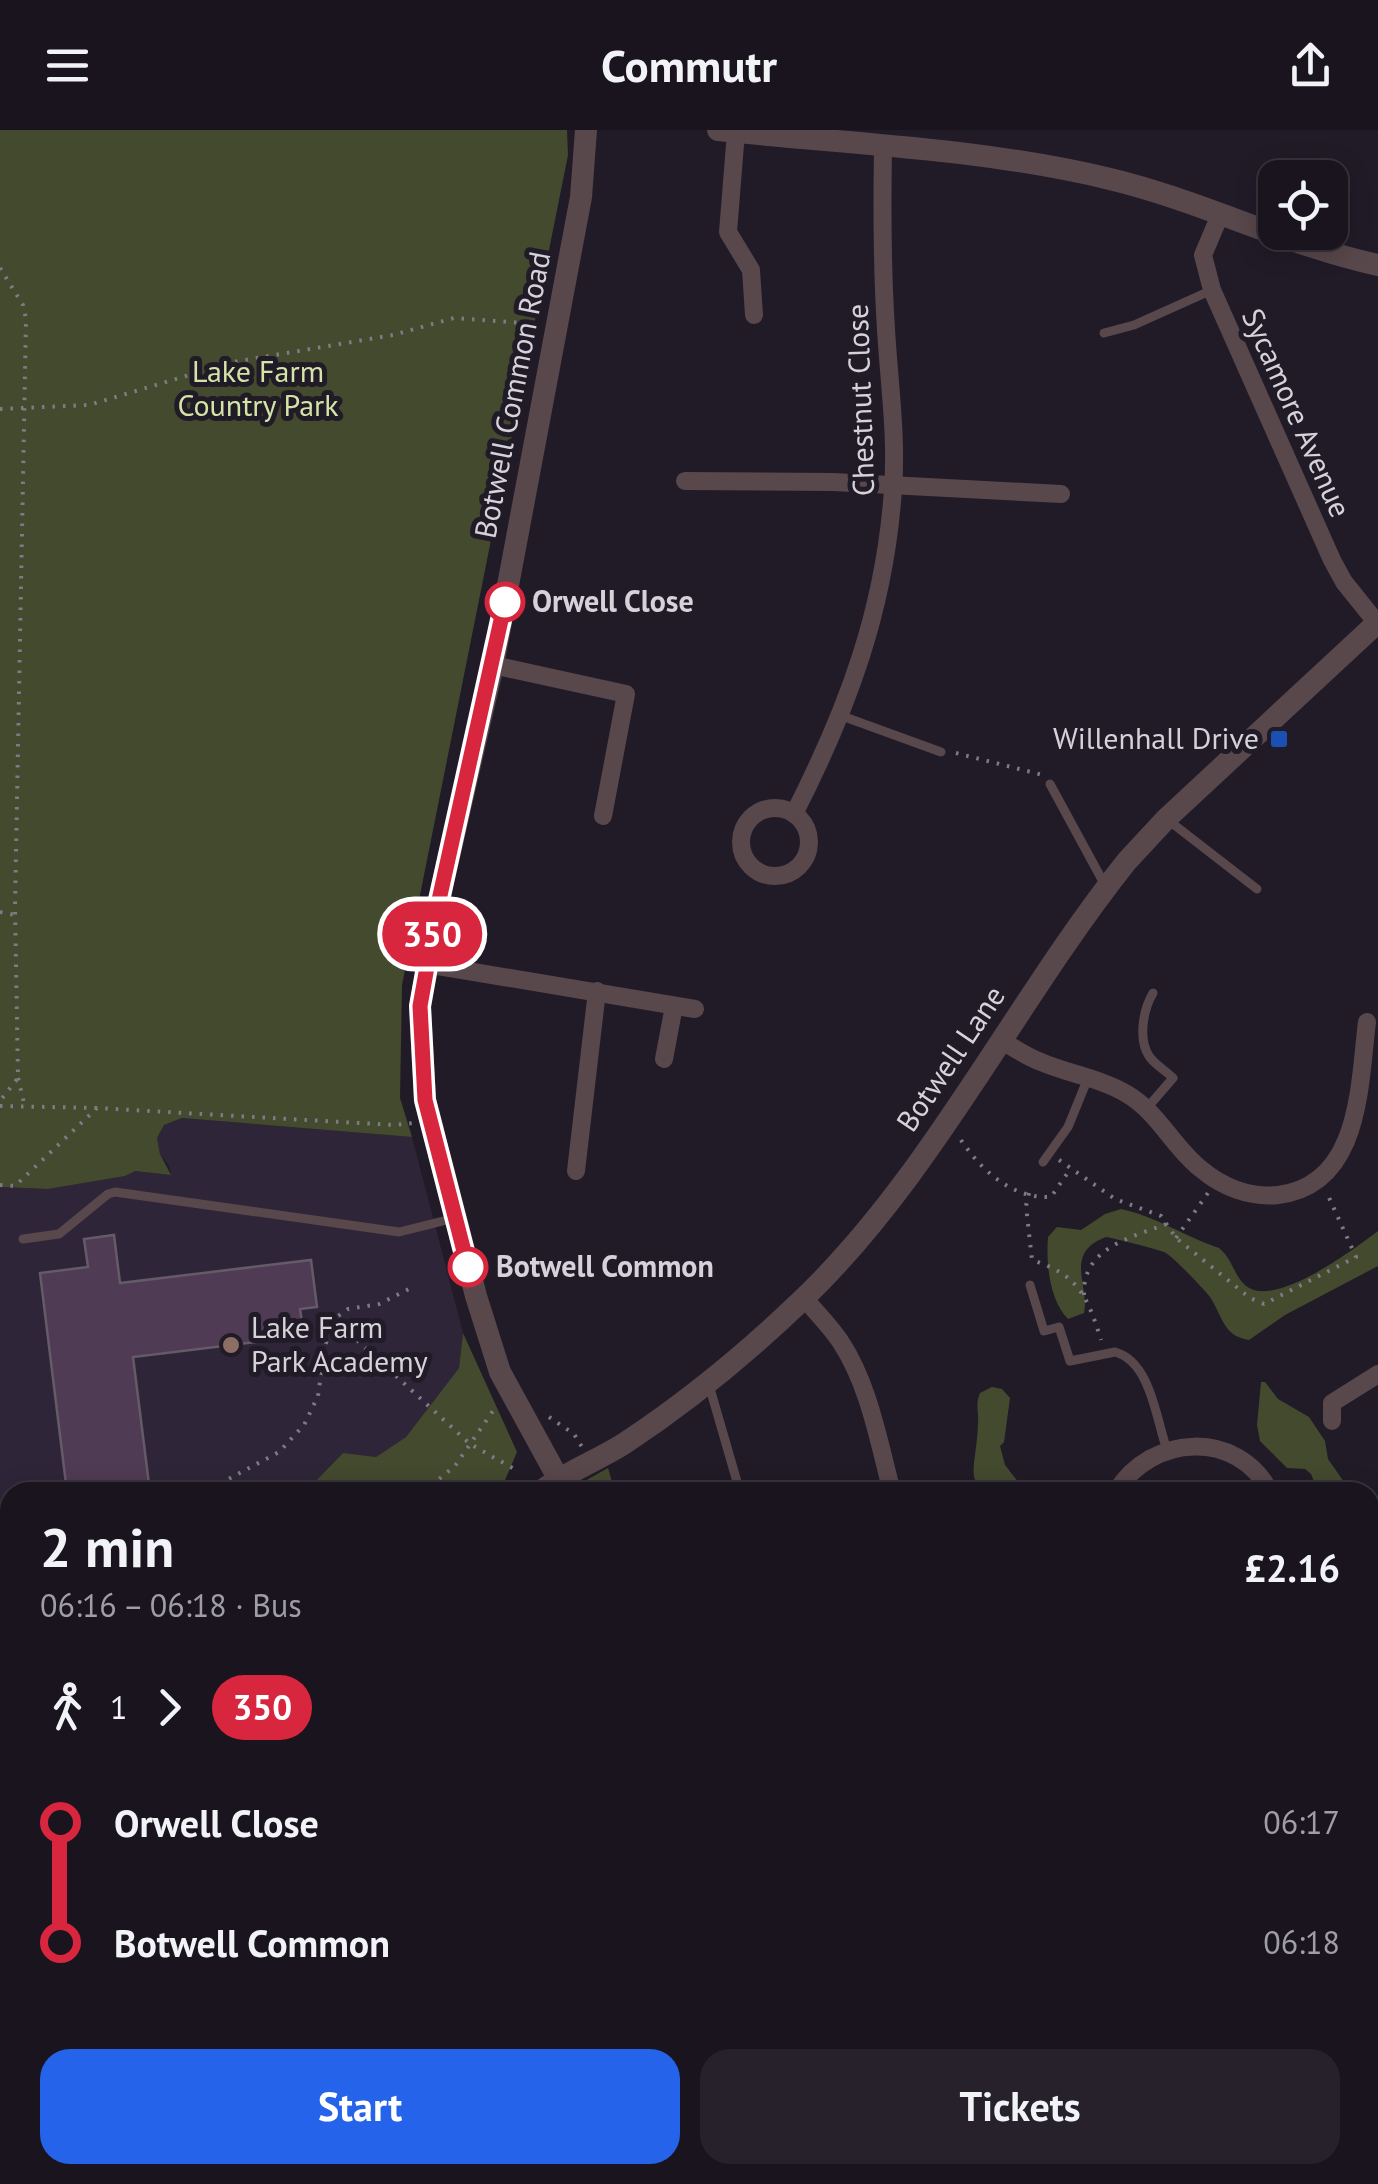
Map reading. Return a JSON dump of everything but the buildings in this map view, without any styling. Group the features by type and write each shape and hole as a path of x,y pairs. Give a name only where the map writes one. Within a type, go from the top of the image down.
{"street":[{"name":"Botwell Common Road","path":"548,1482 492,1348 454,1218 429,1122 420,1037 426,964 494,665 581,197 586,130"},
{"path":"754,315 752,270 728,232 727,131 880,141 1074,170 1167,195 1275,236 1378,266"},
{"name":"Chestnut Close","path":"794,814 842,716 872,628 886,550 894,486 894,434 880,141"},
{"name":"Sycamore Avenue","path":"1220,214 1203,255 1212,290 1332,560 1375,631"},
{"path":"685,481 1062,494"},
{"name":"Botwell Lane","path":"554,1482 620,1446 708,1380 804,1298 876,1218 1106,887 1166,819 1375,631"},
{"path":"494,665 626,694 604,816"},
{"path":"426,964 695,1010"},
{"path":"576,1171 597,991"},
{"path":"664,1059 674,1006"},
{"path":"1001,1040 1042,1063 1127,1094 1146,1108 1198,1168 1240,1191 1264,1196 1298,1190 1320,1178 1338,1158 1352,1128 1367,1022"},
{"path":"804,1298 846,1351 871,1414 889,1482"},
{"path":"1332,1421 1332,1403 1378,1374"},
{"path":"1125,1482 1137,1469 1168,1453 1196,1446 1224,1449 1240,1457 1263,1482"}],"lane":[{"path":"1104,333 1134,325 1212,290"},
{"path":"842,716 941,752"},
{"path":"1050,784 1106,887"},
{"path":"1166,819 1257,888"},
{"path":"1146,1108 1174,1078 1148,1055 1143,1021 1152,993"},
{"path":"1043,1162 1068,1127 1088,1078"},
{"path":"24,1239 59,1234 115,1192 398,1232 454,1218"},
{"path":"1030,1284 1044,1331 1060,1327 1070,1362 1105,1353 1123,1354 1140,1369 1168,1453"},
{"path":"708,1380 737,1482"}],"path":[{"path":"0,268 23,304 26,319 16,915 18,1078 25,1104"},
{"path":"0,409 88,404 233,362 393,335 454,318 557,327"},
{"path":"941,752 1047,776 1050,784"},
{"path":"0,912 16,915"},
{"path":"0,1103 18,1078"},
{"path":"0,1103 394,1125 429,1122"},
{"path":"0,1185 16,1186 97,1108"},
{"path":"947,1119 982,1170 1029,1193 1051,1197 1071,1168"},
{"path":"1051,1153 1115,1199 1158,1214 1176,1238 1250,1298 1264,1304 1356,1257 1320,1178"},
{"path":"1176,1238 1217,1180"},
{"path":"1029,1193 1026,1206 1032,1260 1058,1268 1085,1299"},
{"path":"1105,1353 1085,1299 1084,1277 1094,1257 1104,1250 1166,1224"},
{"path":"223,1482 279,1452 304,1425 318,1396 324,1346 334,1318 348,1309 379,1304 409,1290"},
{"path":"334,1318 470,1444 516,1470"},
{"path":"437,1482 448,1474 508,1389"}],"shaded area":[{"name":"Lake Farm Park Academy","path":"182,1118 412,1137 463,1333 459,1368 406,1437 376,1457 342,1454 315,1482 0,1482 0,1187 48,1189 135,1171 171,1175 157,1138 164,1125"}],"green space":[{"name":"Lake Farm Country Park","path":"0,130 567,130 568,155 402,985 400,1098 412,1137 182,1118 164,1125 157,1138 171,1175 135,1171 48,1189 0,1187"},
{"path":"1121,1209 1219,1248 1242,1282 1259,1291 1275,1290 1314,1274 1378,1231 1378,1266 1285,1315 1249,1340 1229,1330 1210,1297 1166,1253 1106,1237 1085,1252 1081,1271 1084,1313 1068,1319 1053,1291 1048,1237 1057,1227 1081,1230 1105,1214"},
{"path":"463,1333 517,1452 504,1482 315,1482 343,1453 376,1457 406,1437 459,1368"},
{"path":"1261,1382 1265,1382 1278,1399 1309,1417 1325,1441 1328,1459 1344,1482 1314,1482 1305,1469 1287,1468 1260,1441 1257,1425"},
{"path":"992,1387 1002,1389 1010,1398 1004,1442 1000,1446 1005,1465 1018,1482 975,1479 980,1393"},
{"path":"608,1468 612,1482 583,1482"}],"bus line":[{"name":"350","path":"468,1267 425,1100 420,1006 439,900 505,602"}],"place":[{"name":"Orwell Close","path":"505,602"},
{"name":"Willenhall Drive","path":"1279,739"},
{"name":"Botwell Common","path":"468,1267"},
{"name":"Lake Farm Park Academy","path":"231,1345"}]}
